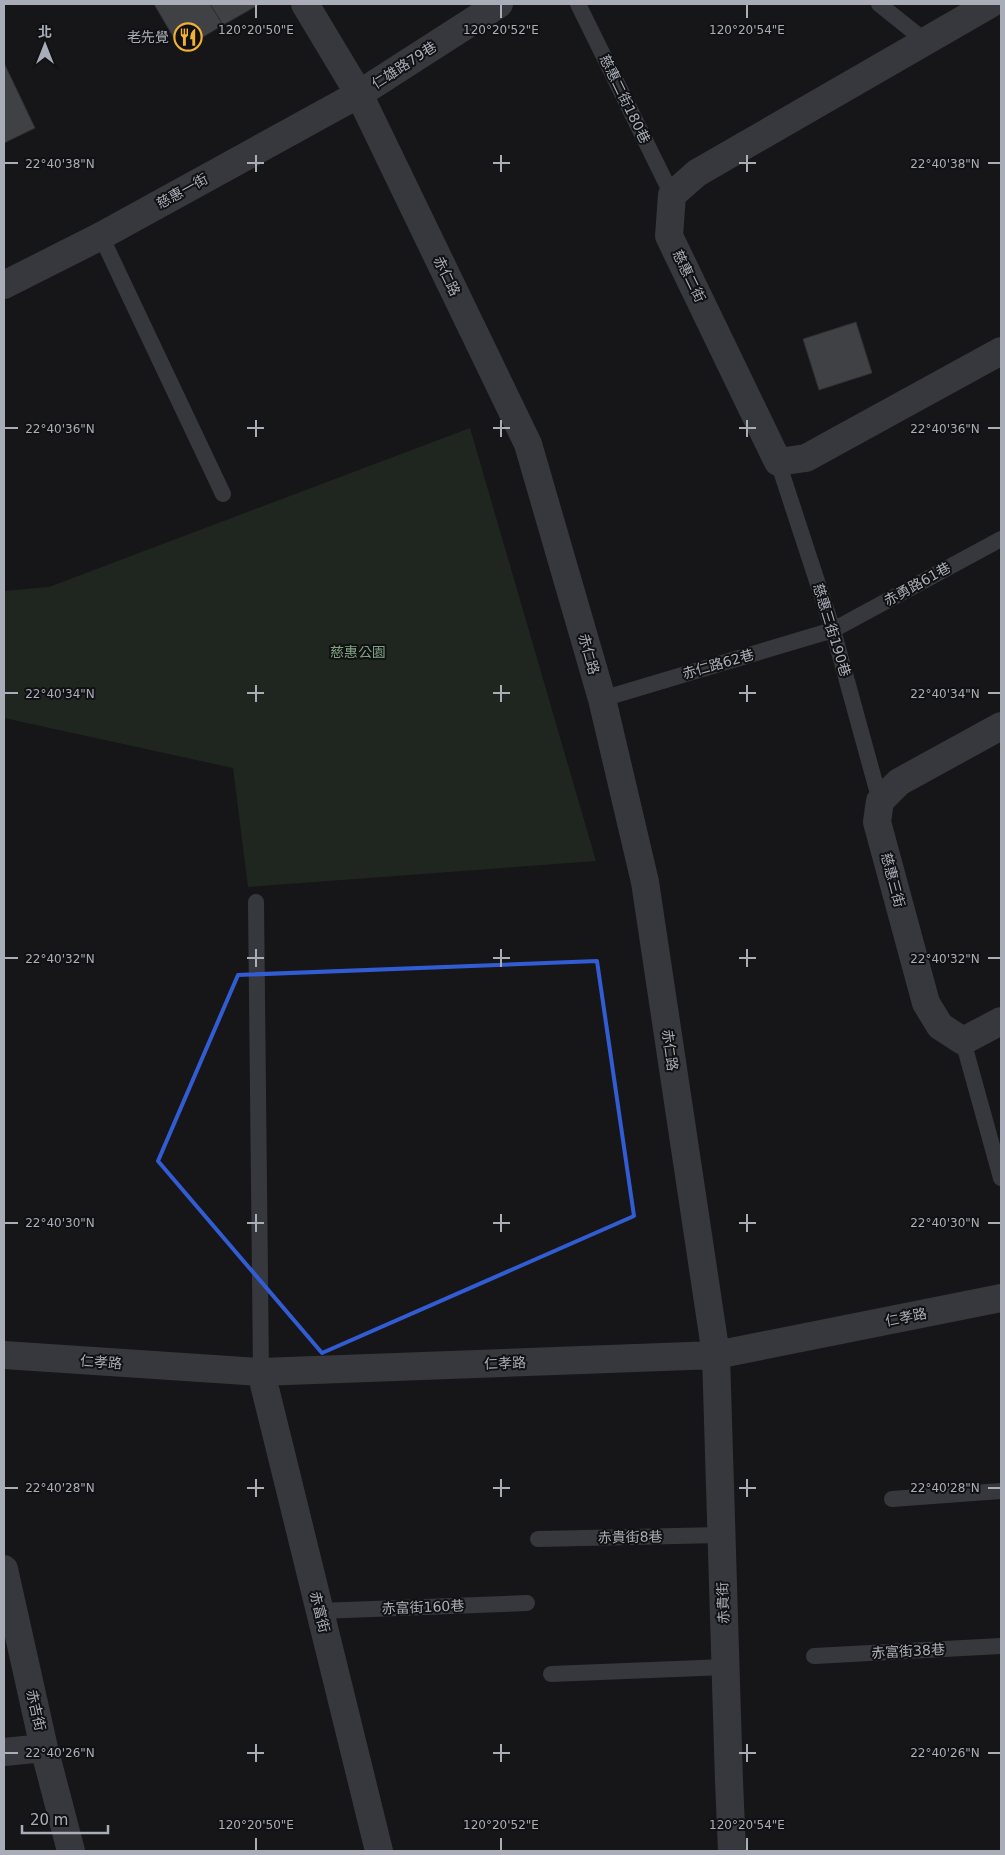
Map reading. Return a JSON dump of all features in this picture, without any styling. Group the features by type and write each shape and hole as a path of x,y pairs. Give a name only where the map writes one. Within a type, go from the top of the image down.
{"street":[{"name":"赤仁路","path":"304,4 359,94 528,444 602,698 645,882 716,1355"},
{"name":"仁雄路79巷","path":"359,94 499,4"},
{"path":"672,195 697,173 924,40 990,4"},
{"path":"996,4 1001,12"},
{"name":"慈惠一街","path":"4,285 101,236 359,94"},
{"name":"慈惠二街","path":"672,195 669,236 778,462"},
{"path":"778,462 806,458 1001,351"},
{"path":"880,801 899,782 1001,726"},
{"name":"慈惠三街","path":"880,801 877,822 926,1003 940,1026 963,1041"},
{"path":"963,1041 1001,1021"},
{"name":"仁孝路","path":"4,1356 261,1372 716,1355 1001,1298"},
{"name":"赤貴街","path":"716,1355 732,1851"},
{"name":"赤富街","path":"261,1372 379,1851"},
{"name":"赤吉街","path":"4,1569 8,1602 70,1851"},
{"path":"4,1752 44,1748"}],"lane":[{"name":"慈惠二街180巷","path":"578,4 672,195"},
{"path":"879,4 924,40"},
{"path":"101,236 223,494"},
{"name":"慈惠三街190巷","path":"778,462 833,630 880,801"},
{"name":"赤勇路61巷","path":"833,630 1001,538"},
{"name":"赤仁路62巷","path":"602,698 833,630"},
{"path":"256,902 261,1372"},
{"path":"963,1041 1001,1178"},
{"path":"892,1499 1001,1491"},
{"name":"赤貴街8巷","path":"538,1539 721,1535"},
{"name":"赤富街160巷","path":"320,1611 527,1603"},
{"name":"赤富街38巷","path":"814,1656 1001,1646"},
{"path":"551,1674 725,1667"}],"highlighted area":[{"path":"597,961 634,1216 322,1353 158,1161 238,975"}],"green space":[{"name":"慈惠公園","path":"470,428 596,861 248,887 233,768 4,718 4,591 49,587"}],"building":[{"name":"老先覺","path":"154,4 210,4 223,25 181,50"},
{"path":"210,4 260,4 223,25"},
{"path":"4,63 35,128 4,143"},
{"path":"856,322 872,373 819,390 803,339"}],"place":[{"name":"老先覺","path":"188,37"}]}
